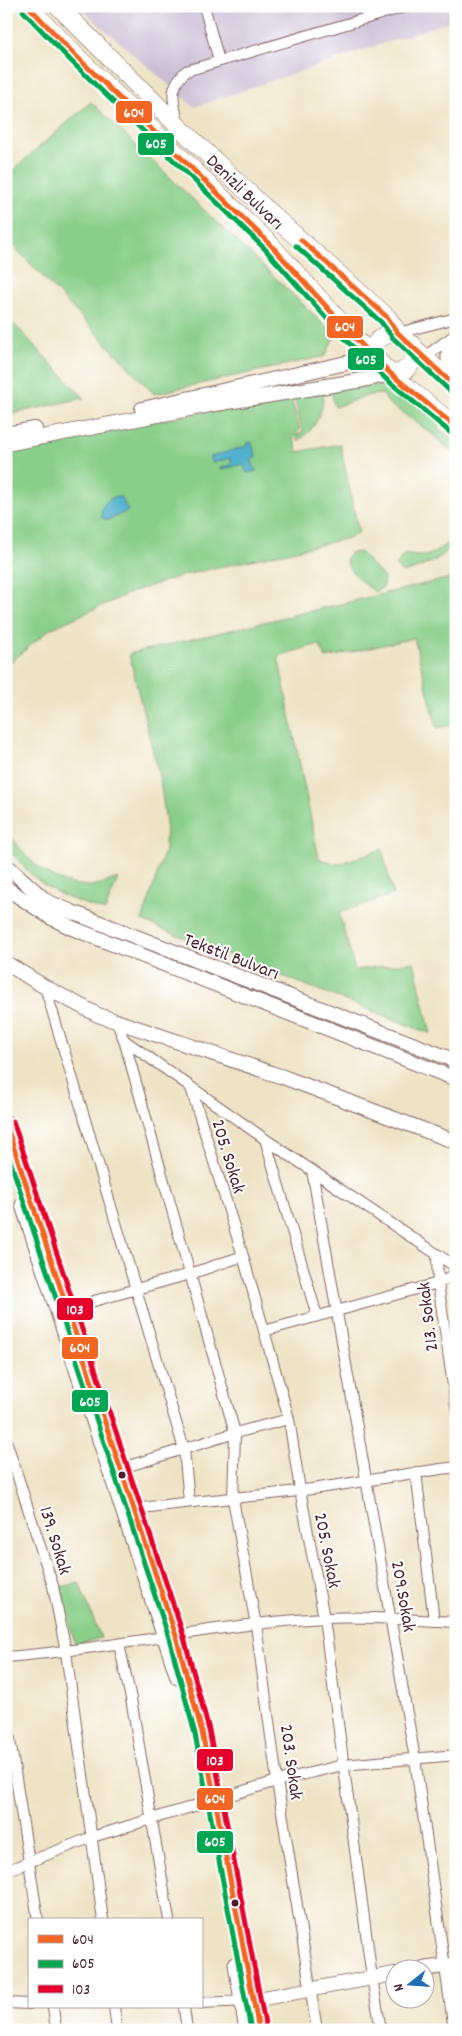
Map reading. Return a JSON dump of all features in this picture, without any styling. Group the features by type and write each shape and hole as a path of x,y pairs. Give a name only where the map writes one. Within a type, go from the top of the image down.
{"highway":[{"name":"Denizli Bulvarı","path":"28,6 76,56 269,243 373,357 399,372 456,427"},
{"name":"Denizli Bulvarı","path":"58,6 179,127 271,214 387,317 398,333 454,385"},
{"path":"373,357 375,344 378,339 390,333 398,333"},
{"path":"399,372 414,358 418,351"}],"main road":[{"path":"6,1123 63,1310"},
{"path":"6,1151 120,1474 171,1636"},
{"path":"120,1474 135,1509 197,1735 212,1801 248,2001 259,2030"},
{"path":"247,2030 248,2001"}],"street":[{"path":"204,6 219,61"},
{"path":"179,127 172,96 175,84 186,71 408,6"},
{"path":"398,333 456,318"},
{"path":"418,351 456,335"},
{"path":"454,385 447,366 446,349 456,335"},
{"path":"6,444 373,357"},
{"path":"6,434 210,405 399,372"},
{"name":"Tekstil Bulvarı","path":"7,870 46,901 456,1060"},
{"name":"Tekstil Bulvarı","path":"6,888 50,917 72,928 456,1079"},
{"path":"6,963 45,987 98,1015 284,1077 456,1142"},
{"path":"45,987 184,1449 189,1501"},
{"name":"203. Sokak","path":"116,1020 124,1040 235,1433 233,1499 256,1625 277,1781 317,2030"},
{"path":"124,1040 265,1139 456,1267"},
{"name":"205. Sokak","path":"191,1088 243,1256 289,1419 324,1618 372,1978 381,2030"},
{"path":"265,1139 317,1316"},
{"name":"209.Sokak","path":"312,1170 416,1759 450,1965 454,2030"},
{"name":"213. Sokak","path":"437,1254 438,1283 456,1406"},
{"path":"63,1310 190,1274 243,1256"},
{"path":"264,1331 438,1283 456,1274"},
{"path":"120,1474 184,1449 289,1419"},
{"name":"139. Sokak","path":"6,1440 53,1586 66,1652 103,1918"},
{"path":"135,1509 189,1501 233,1499 456,1467"},
{"path":"416,1472 434,1621"},
{"path":"6,1657 66,1652 171,1636 324,1618 456,1622"},
{"path":"118,1644 131,1699 169,1918"},
{"path":"6,1714 38,1918"},
{"path":"6,1871 92,1837 277,1781 343,1764 456,1755"},
{"path":"434,1967 450,1965"},
{"path":"202,2003 248,2001 384,1976"},
{"path":"6,2004 28,2004"},
{"path":"53,2008 56,2030"},
{"path":"114,2008 117,2030"},
{"path":"184,2008 188,2030"}],"shaded area":[{"path":"78,6 456,6 456,19 194,107"}],"green space":[{"path":"91,102 335,335 325,356 154,394 6,238 6,176"},
{"path":"13,323 84,398 6,415 6,329"},
{"path":"357,384 384,386 417,405 436,421 439,429 456,442 456,455 426,429 388,403 383,394 369,395 335,407 330,388"},
{"path":"322,389 321,412 314,425 298,441 296,436 303,431 293,393"},
{"path":"290,396 300,429 293,438 298,452 340,444 359,533 345,539 184,575 132,592 50,629 6,666 6,449"},
{"path":"456,538 447,551 425,565 402,573 396,566 404,554 429,555"},
{"path":"360,552 384,578 383,587 375,592 357,577 347,563 346,558 350,553"},
{"path":"456,572 456,724 437,728 414,638 326,658 319,644 278,656 319,859 339,864 382,849 393,894 339,913 355,970 414,962 431,1034 142,921 165,850 166,822 160,780 129,654 450,578"},
{"path":"6,830 27,857 43,871 61,881 90,886 118,878 105,911 65,896 50,889 38,880 6,848"},
{"path":"79,1583 101,1638 75,1644 60,1587"}],"water":[{"path":"251,442 257,458 251,459 256,471 247,473 243,464 220,470 220,468 232,464 230,458 213,463 210,457 246,446 247,443"},
{"path":"114,497 121,497 128,511 108,520 102,518 104,505"}],"transit line":[{"name":"604","path":"28,6 76,56 269,243 353,336 391,374 456,427"},
{"name":"605","path":"23,11 71,61 264,248 347,341 386,379 451,433"},
{"name":"604","path":"301,240 387,317 398,333 456,387"},
{"name":"605","path":"296,246 381,322 393,338 451,392"},
{"name":"103","path":"13,1121 183,1634 209,1730 266,2029"},
{"name":"604","path":"6,1124 176,1636 202,1732 259,2030"},
{"name":"605","path":"6,1148 169,1638 195,1734 251,2030"}]}
